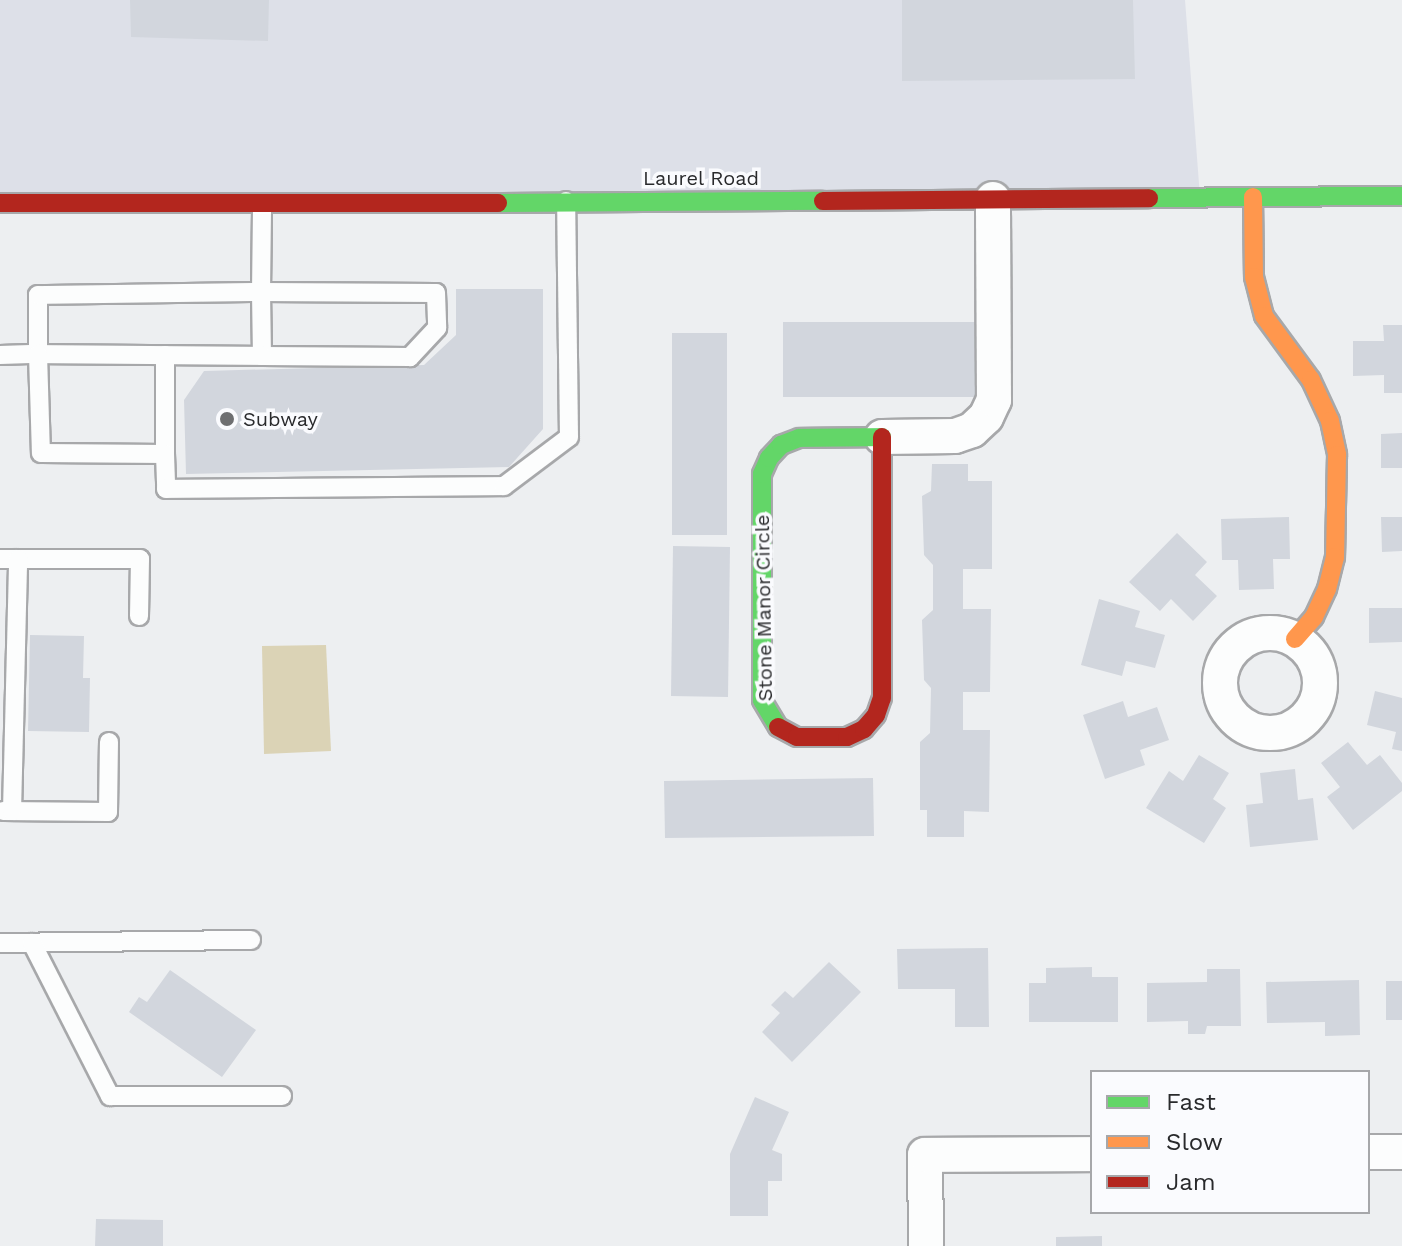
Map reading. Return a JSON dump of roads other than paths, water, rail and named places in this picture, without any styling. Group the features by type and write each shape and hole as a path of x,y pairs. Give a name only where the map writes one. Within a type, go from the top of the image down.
{"street":[{"name":"Laurel Road","path":"0,203 262,205 1402,196"},
{"path":"1253,197 1252,255 1264,316 1311,380 1330,421 1337,455 1335,557 1327,589 1314,617 1295,639"},
{"name":"Stone Manor Circle","path":"882,437 882,698 876,715 856,733 847,737 797,737 780,730 768,716 762,700 762,474 769,458 781,445 799,438 955,436 972,430 986,417 994,400 993,199"},
{"path":"1370,1152 1402,1152"},
{"path":"926,1246 925,1155 1090,1154"}],"lane":[{"path":"165,355 166,489 504,486 569,437 566,201"},
{"path":"262,205 262,356"},
{"path":"0,355 38,354 410,357 437,328 436,293 38,295 38,354 41,453 165,454"},
{"path":"109,742 108,812 6,811 9,559 140,559 139,616"},
{"path":"0,943 251,940"},
{"path":"32,943 110,1096 282,1096"}],"place":[{"name":"Subway","path":"227,419"}]}
